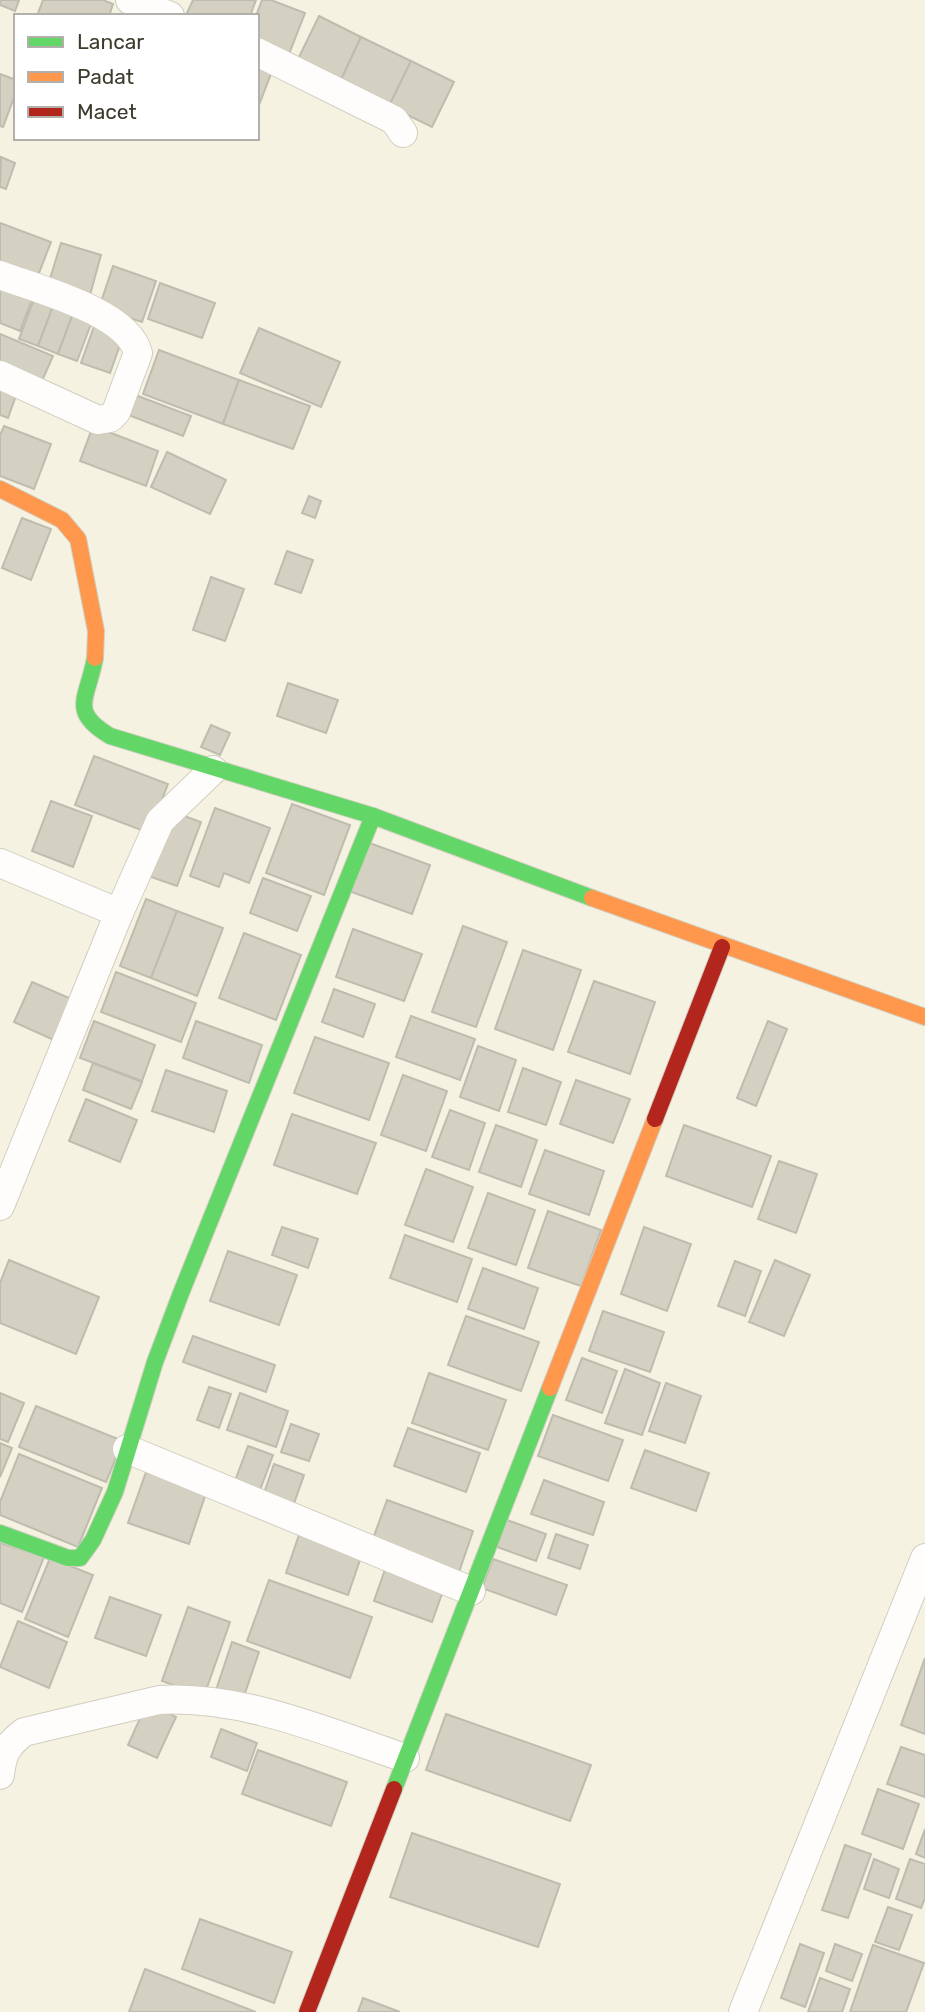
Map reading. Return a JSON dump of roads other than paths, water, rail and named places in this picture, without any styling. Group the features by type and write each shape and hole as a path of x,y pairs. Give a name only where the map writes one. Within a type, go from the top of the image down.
{"street":[{"path":"130,0 165,14"},
{"path":"259,53 394,120 404,133"},
{"path":"0,275 110,318 131,336 138,353 116,412 110,418 98,420 0,375"},
{"path":"0,489 62,520 78,539 96,631 95,660 82,709 90,724 110,736 373,816 722,947 925,1017"},
{"path":"0,1206 119,913 160,821 213,769"},
{"path":"0,1533 68,1558 80,1558 101,1529 154,1364 224,1181 373,816"},
{"path":"0,863 119,913"},
{"path":"307,2012 722,947"},
{"path":"127,1449 471,1591"},
{"path":"743,2012 925,1558"},
{"path":"1,1762 9,1743 24,1732 132,1706 179,1699 271,1713 405,1758"}]}
